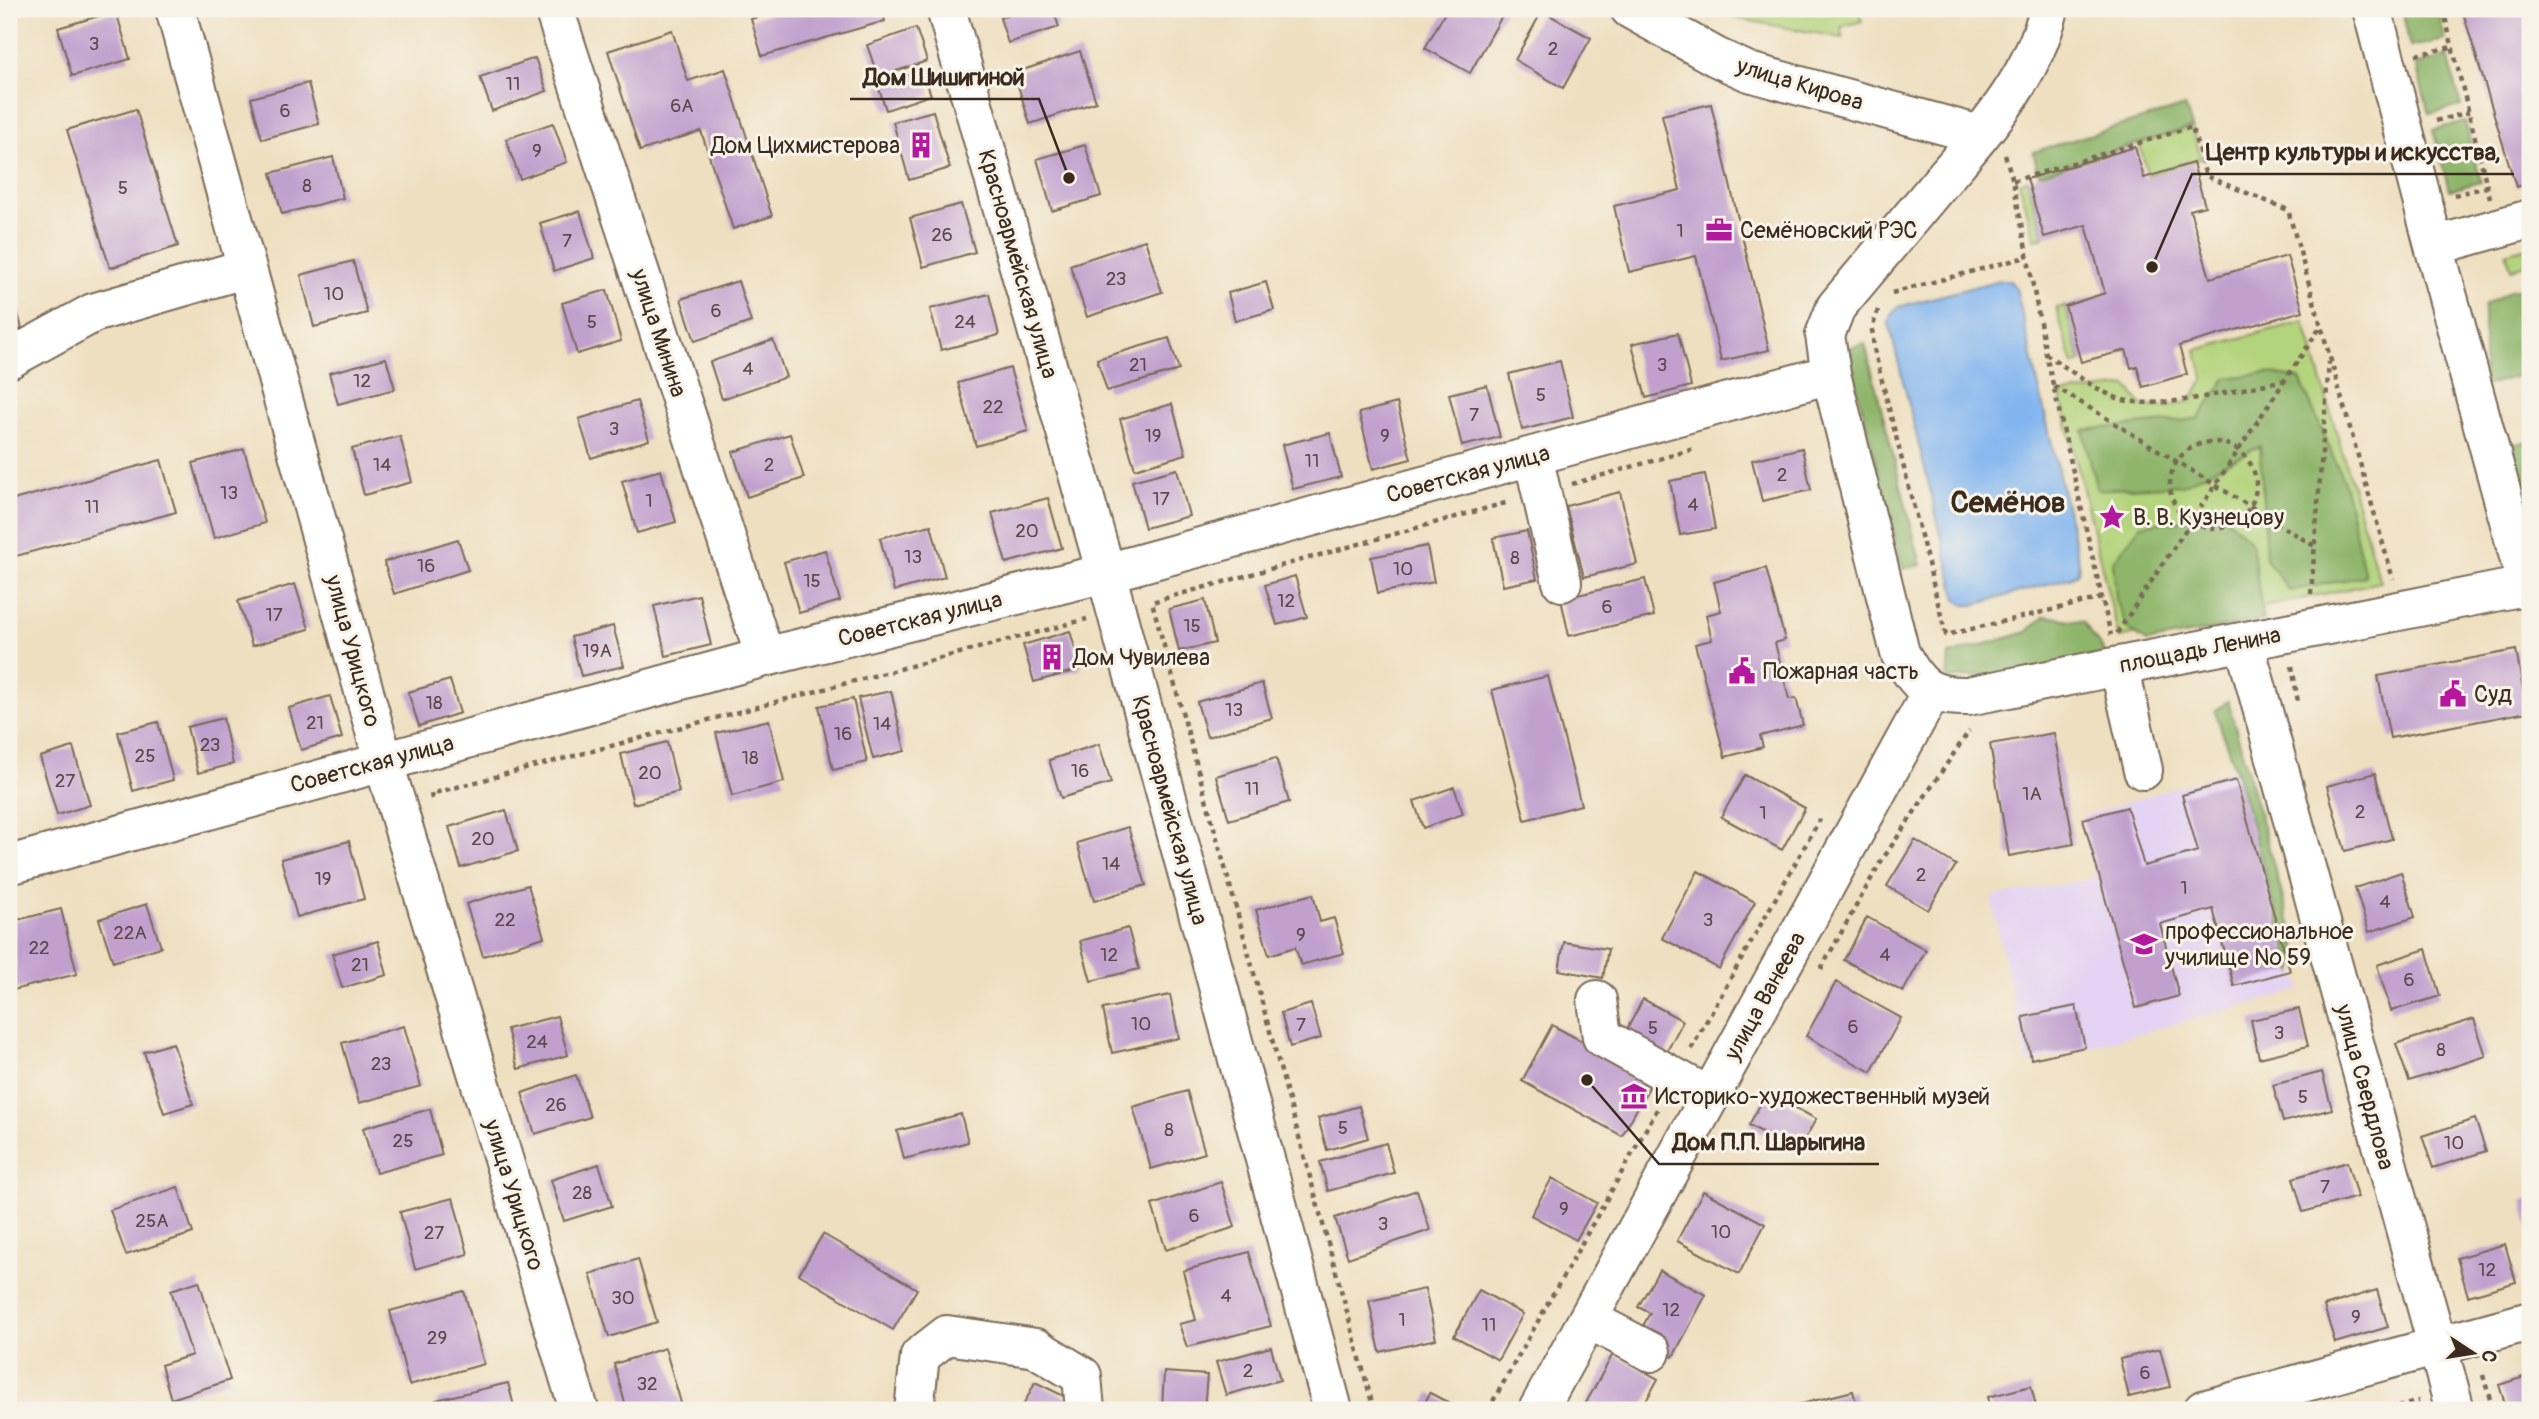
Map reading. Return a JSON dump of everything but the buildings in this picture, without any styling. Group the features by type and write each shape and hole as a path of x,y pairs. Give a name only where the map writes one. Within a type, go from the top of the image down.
{"street":[{"name":"улица Урицкого","path":"176,9 383,760 579,1410"},
{"name":"улица Минина","path":"554,9 765,657"},
{"name":"Красноармейская улица","path":"946,9 1106,573 1333,1410"},
{"name":"улица Кирова","path":"1630,9 1716,57 1749,72 1988,126"},
{"path":"1931,693 1913,677 1900,653 1831,374 1825,335 1836,307 1988,126 2031,61 2049,9"},
{"name":"площадь Ленина","path":"1931,693 1949,697 1968,696 2528,586 2372,9"},
{"path":"2434,246 2514,224"},
{"path":"9,359 93,313 247,268"},
{"name":"Советская улица","path":"9,865 765,657 1106,573 1831,374"},
{"path":"1533,456 1562,582"},
{"name":"улица Свердлова","path":"2244,642 2455,1410"},
{"path":"2119,666 2143,770"},
{"name":"улица Ванеева","path":"1538,1410 1931,693"},
{"path":"1597,1000 1601,1037 1710,1097"},
{"path":"1588,1319 1651,1352"},
{"path":"2191,1407 2530,1321"},
{"path":"914,1410 920,1356 947,1335 1036,1348 1082,1376 1085,1410"}],"path":[{"path":"2443,9 2487,187 2514,224"},
{"path":"2408,57 2452,47"},
{"path":"2428,122 2469,112"},
{"path":"1988,126 2013,181 2046,354 2113,640 2321,326"},
{"path":"2013,181 2192,127 2206,176 2288,210 2402,611"},
{"path":"2448,196 2487,187"},
{"path":"1887,298 1894,292 2026,257"},
{"path":"1880,303 1872,329 1874,349 1946,635 2102,598"},
{"path":"2046,354 2107,394 2131,402 2163,403 2285,380"},
{"path":"2308,629 2330,356"},
{"path":"2054,385 2316,547"},
{"path":"2198,443 2226,443 2239,449 2254,470 2257,482 2251,507 2244,516 2224,527 2212,528 2191,522 2180,513 2172,501 2169,488 2176,461 2186,450 2198,443"},
{"path":"1374,1410 1152,602 1701,447"},
{"path":"435,807 431,794 1087,619"},
{"path":"1820,972 1880,863 1968,731 1981,728"},
{"path":"1488,1410 1825,811"},
{"path":"2388,1410 2421,1401 2423,1410"},
{"path":"2154,1410 2191,1407"}],"shaded area":[{"name":"профессиональное училище № 59","path":"2237,768 2301,990 2027,1064 1991,897 2096,878 2081,817"}],"green space":[{"path":"1731,9 1858,9 1862,21 1841,27 1843,38 1733,18"},
{"path":"2402,9 2438,9 2445,40 2410,47"},
{"path":"2448,56 2461,106 2429,114 2416,65"},
{"path":"2185,106 2192,127 2039,174 2033,152"},
{"path":"2465,121 2481,182 2449,190 2433,130"},
{"path":"2192,127 2201,158 2148,175 2139,143"},
{"path":"2027,179 2044,237 2035,239 2019,182"},
{"path":"2530,246 2530,264 2511,269 2506,253"},
{"path":"2530,285 2530,372 2484,386 2484,305 2510,291"},
{"path":"2065,306 2081,362 2073,365 2056,308"},
{"path":"2304,321 2380,582 2119,638 2060,394 2127,386 2142,406 2167,407 2191,401 2204,378 2196,350"},
{"path":"1865,344 1921,565 1903,569 1847,348"},
{"path":"2267,373 2300,379 2344,482 2365,576 2289,591 2266,559 2260,446 2182,485 2097,490 2083,430 2198,419 2226,378"},
{"path":"2530,442 2530,518 2518,511 2501,446"},
{"path":"2224,515 2252,543 2263,620 2147,642 2128,629 2116,600 2113,562 2141,525"},
{"path":"2045,616 2083,622 2106,654 2025,672 1947,679 1949,655 2027,632"},
{"path":"2228,701 2298,952 2293,971 2237,775 2215,711"}],"water":[{"path":"2000,280 2009,280 2016,288 2079,562 2078,572 2072,577 1974,605 1965,605 1957,599 1889,324 1891,314 1898,307"}],"place":[{"name":"Дом Цихмистерова","path":"921,145"},
{"name":"Дом Шишигиной","path":"1069,178"},
{"name":"Семёновский РЭС","path":"1719,230"},
{"name":"Центр культуры и искусства,","path":"2152,267"},
{"name":"В. В. Кузнецову","path":"2112,517"},
{"name":"Дом Чувилева","path":"1052,657"},
{"name":"Пожарная часть","path":"1742,671"},
{"name":"Суд","path":"2453,694"},
{"name":"профессиональное училище № 59","path":"2144,944"},
{"name":"Дом П.П. Шарыгина","path":"1587,1080"},
{"name":"Историко-художественный музей","path":"1634,1096"}],"district":[{"name":"Семёнов","path":"2008,502"}]}
